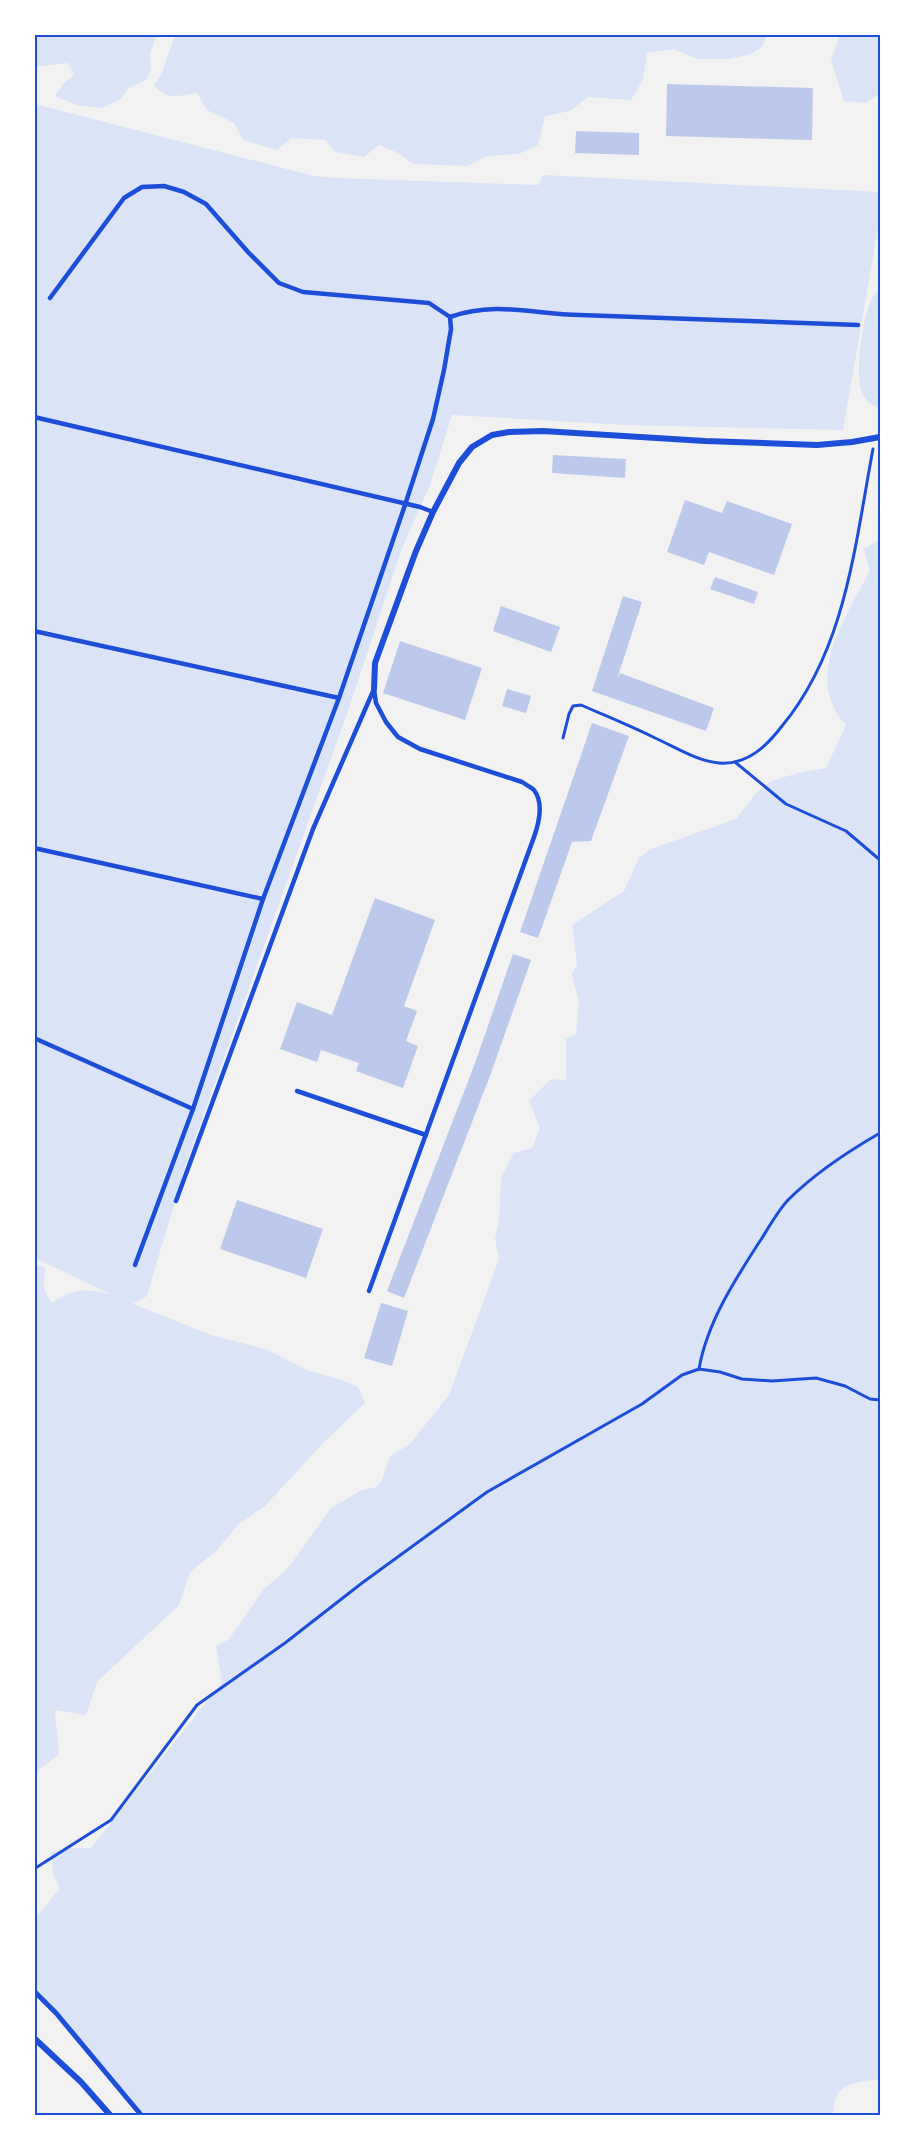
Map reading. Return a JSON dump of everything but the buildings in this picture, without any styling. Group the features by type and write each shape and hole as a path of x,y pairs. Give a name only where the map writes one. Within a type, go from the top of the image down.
{"street":[{"path":"374,689 375,663 416,551 433,512 459,463 472,447 492,435 543,431 818,445 878,438"},
{"path":"34,1991 56,2013 142,2115"},
{"path":"34,2038 81,2082 111,2115"}],"lane":[{"path":"50,298 124,198 142,187 164,186 184,192 206,204 279,283 303,292 429,303 450,317"},
{"path":"450,317 468,311 494,308 564,315 858,325"},
{"path":"135,1265 193,1109 263,899 339,698 405,505 437,400 451,329 450,317"},
{"path":"34,417 433,512"},
{"path":"34,630 339,698"},
{"path":"369,1291 534,837 538,824 539,802 534,790 522,782 420,749 398,737 386,722 376,703 374,689"},
{"path":"176,1201 313,829 374,689"},
{"path":"34,848 263,899"},
{"path":"34,1038 193,1109"},
{"path":"297,1091 426,1135"}],"path":[{"path":"563,738 573,706 581,705 690,755 717,763 735,762 753,756 789,719 828,648 840,611 861,525 878,438"},
{"path":"735,762 786,804 846,831 880,860"},
{"path":"699,1369 707,1337 716,1318 749,1257 786,1202 808,1181 880,1133"},
{"path":"34,1869 111,1820 197,1705 285,1643 362,1583 487,1492 642,1404 682,1376 699,1369 720,1372 742,1379 772,1381 816,1378 845,1386 870,1399 880,1400"}],"shaded area":[{"path":"175,34 766,35 763,46 751,54 729,59 698,59 673,49 647,53 643,80 631,100 588,97 570,111 545,116 538,145 519,154 487,156 468,166 413,164 398,153 379,145 364,157 335,152 325,140 291,138 277,150 243,140 234,123 207,110 197,93 173,96 164,93 154,85 161,75"},
{"path":"35,35 157,35 150,53 151,70 147,79 129,88 119,100 102,108 77,105 55,96 63,84 74,75 68,63 35,67"},
{"path":"840,35 880,35 880,93 866,103 844,101 831,60"},
{"path":"35,104 314,176 538,185 543,175 880,192 880,217 843,430 625,425 452,415 430,485 402,548 349,708 185,1167 147,1296 133,1304 208,1334 268,1350 307,1370 342,1380 358,1387 365,1403 325,1441 265,1506 239,1524 215,1552 190,1572 179,1605 97,1682 86,1715 55,1710 59,1754 35,1776 35,1264 45,1268 44,1288 51,1303 67,1294 80,1291 110,1294 35,1258"},
{"path":"880,288 880,409 863,395 859,372 861,338 869,306"},
{"path":"880,539 880,2079 853,2084 841,2090 834,2105 834,2116 142,2115 35,1991 34,1920 60,1888 53,1874 51,1853 66,1848 91,1848 210,1697 208,1694 222,1683 216,1646 229,1639 264,1589 289,1567 331,1508 360,1491 376,1487 382,1480 390,1456 410,1444 449,1395 499,1259 495,1238 499,1220 501,1178 514,1153 532,1148 540,1128 529,1101 551,1079 564,1080 566,1078 566,1039 576,1034 579,1003 572,974 577,964 572,925 624,891 639,858 651,849 736,819 756,793 771,781 826,768 846,725 833,707 828,687 828,667 832,647 870,571 864,549"}]}
